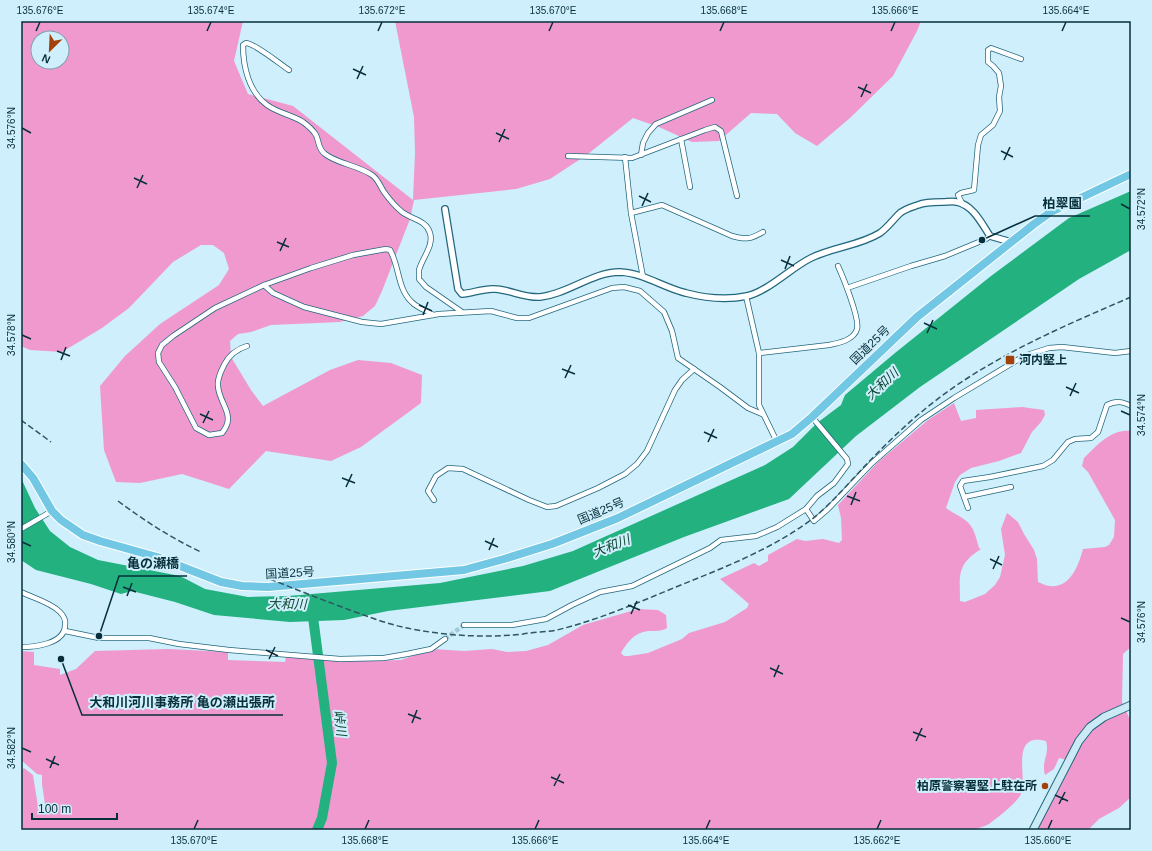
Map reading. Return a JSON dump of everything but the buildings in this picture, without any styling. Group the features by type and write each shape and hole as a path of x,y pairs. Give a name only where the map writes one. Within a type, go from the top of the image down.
{"highway":[{"name":"国道25号","path":"21,464 33,478 50,512 83,535 157,557 221,582 242,586 268,587 464,570 552,544 618,518 792,434 812,417 917,317 1034,224 1051,212 1131,174"}],"main road":[{"path":"1033,830 1078,741 1090,727 1104,717 1131,705"}],"street":[{"path":"289,70 254,45 246,42 243,45 243,56 247,74 252,88 259,98 268,105 303,122 316,135 319,146 323,152 330,157 372,175 390,200 403,212 426,224 431,241 419,270 419,280 426,287 462,312"},
{"path":"963,205 958,195 974,190 978,145 981,135 993,125 1000,111 999,97 1002,86 999,73 994,66 988,62 988,50 991,48 1021,58"},
{"path":"641,155 643,143 648,133 656,124 712,100"},
{"path":"568,156 632,158 715,127 720,131 737,196"},
{"path":"681,139 690,187"},
{"path":"625,157 631,213 643,277"},
{"path":"445,209 458,289 462,294 494,289 504,290 527,297 539,297 557,294 590,279 620,272 643,277 685,293 710,297 746,296 773,283 798,265 813,257 879,233 890,225 900,213 907,209 920,204 934,202 958,202 969,208 980,220 990,236 1011,242"},
{"path":"631,213 662,205 732,236 743,239 763,232"},
{"path":"847,288 910,266 945,256 990,236"},
{"path":"247,346 240,348 227,359 218,378 218,387 228,414 228,421 227,427 222,433 209,435 196,428 175,387 159,362 158,353 162,345 173,336 216,308 264,285 311,268 353,255 375,250 390,250 405,293 415,305 433,315"},
{"path":"759,353 829,345 839,343 852,336 857,329 857,323 847,288 838,266"},
{"path":"264,285 273,293 304,307 362,322 381,324 433,315 462,312 491,311 517,318 528,318 612,288 624,287 640,291 664,312 672,331 678,358 751,410 762,414"},
{"path":"746,296 759,353 759,405 762,414 777,442"},
{"path":"806,509 814,521 828,509 872,463 921,420 954,398 1024,356 1050,348 1062,347 1115,353 1131,351"},
{"path":"434,500 428,491 436,476 448,468 463,469 547,507 556,506 598,488 625,474 640,460 647,451 675,390 682,380 694,369"},
{"path":"968,508 960,486 963,481 1042,466 1053,460 1068,442 1074,439 1091,438 1098,432 1107,405 1115,401 1126,403 1131,406"},
{"path":"464,625 512,625 546,619 600,592 632,586 710,548 721,540 756,536 777,527 806,509 817,496 834,482 848,464 846,459 812,417"},
{"path":"964,497 1011,487"},
{"path":"21,529 50,512"},
{"path":"21,592 52,606 61,613 65,620 65,631 61,636 42,646 21,646"},
{"path":"65,631 99,638 149,638 179,644 242,652 340,659 384,658 407,654 431,649 445,639"}],"shaded area":[{"path":"21,21 243,21 234,61 248,94 293,106 413,200 415,153 414,117 395,21 921,21 893,76 850,118 817,146 795,133 777,114 751,113 719,141 692,142 659,127 633,118 588,154 550,179 516,189 414,200 410,219 382,291 375,306 363,316 340,322 271,325 251,332 238,334 230,341 231,357 251,390 263,406 330,370 358,360 391,363 422,375 421,403 361,447 331,461 266,451 229,489 182,474 140,483 116,482 104,450 100,386 125,356 160,324 219,285 229,269 224,253 213,245 201,245 173,262 129,308 102,328 62,352 30,350 21,346"},
{"path":"954,403 961,421 976,418 976,410 1022,407 1044,410 1045,415 1032,432 1021,453 999,461 971,468 960,475 955,482 946,508 963,518 971,526 979,548 981,549 967,560 961,571 960,601 965,602 985,594 995,585 1000,577 1005,555 1001,529 1007,513 1018,522 1034,550 1037,559 1038,582 1047,586 1063,584 1068,579 1077,566 1083,549 1105,547 1109,545 1114,537 1115,520 1088,472 1082,466 1084,458 1105,439 1117,432 1131,431 1131,647 1123,654 1122,702 1131,722 1131,797 1119,808 1099,819 1088,830 1035,830 1072,761 1059,758 1054,769 1045,775 1044,765 1047,750 1046,741 1035,740 1027,743 1024,749 1022,758 1023,787 1019,798 989,824 971,830 21,830 21,771 24,768 33,775 39,813 46,811 42,775 37,774 21,760 21,651 34,652 34,665 60,669 60,675 76,669 95,651 168,649 228,652 228,660 285,662 286,657 364,661 401,660 432,649 464,651 492,649 507,652 526,651 548,645 583,625 638,609 658,610 666,615 667,628 659,631 646,631 637,635 627,644 621,653 624,656 629,656 648,653 682,639 689,633 725,622 747,608 749,604 720,579 754,563 759,566 768,561 768,555 797,539 805,541 823,539 839,543 842,540 841,518 838,505 877,463 928,420"}],"water":[{"name":"大和川","path":"1131,191 1131,250 1079,279 920,387 856,436 789,499 684,537 550,591 388,611 344,620 290,622 214,615 175,602 132,591 121,594 91,584 36,570 21,560 21,478 35,508 50,531 70,547 98,560 180,576 205,589 248,597 288,596 440,583 523,566 573,551 765,465 793,447 817,423 841,405 845,395 991,276 1069,218"}],"waterway":[{"name":"峠川","path":"313,617 332,763 322,818 317,830"}],"tunnel":[{"path":"445,639 464,625"}],"railway":[{"path":"270,579 380,621 406,628 440,633 468,636 509,635 557,630 587,621 632,605 746,558 795,531 818,514 897,434 943,395 994,362 1020,348 1075,321 1131,297"},
{"path":"21,420 51,442"},
{"path":"118,501 158,529 201,552"}],"place":[{"name":"柏翠園","path":"982,240"},
{"name":"河内堅上","path":"1010,360"},
{"name":"亀の瀬橋","path":"99,636"},
{"name":"大和川河川事務所 亀の瀬出張所","path":"61,659"},
{"name":"柏原警察署堅上駐在所","path":"1045,786"}]}
